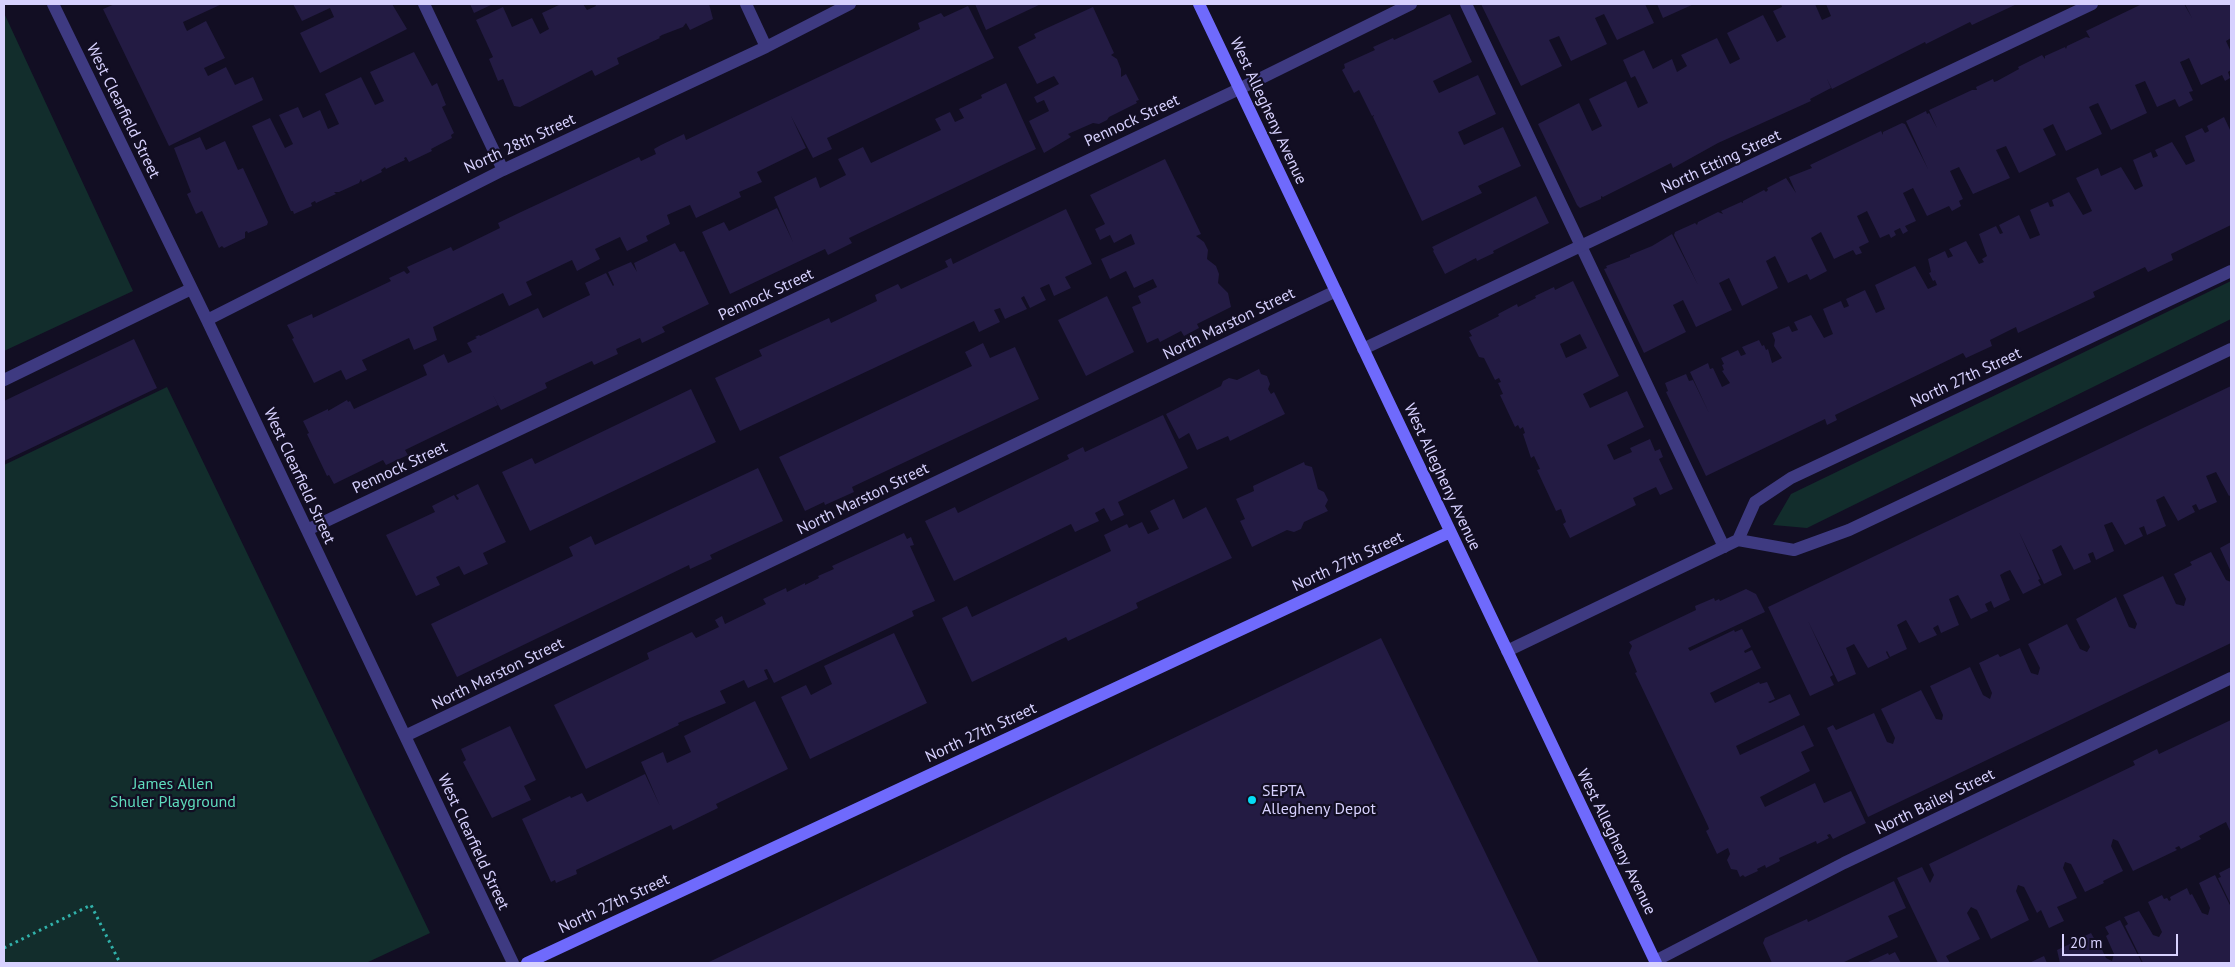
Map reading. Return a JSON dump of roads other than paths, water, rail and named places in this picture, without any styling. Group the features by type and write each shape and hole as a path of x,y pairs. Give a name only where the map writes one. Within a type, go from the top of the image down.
{"main road":[{"name":"West Allegheny Avenue","path":"1199,4 1656,962"},
{"name":"North 27th Street","path":"527,963 1450,532"}],"street":[{"name":"West Clearfield Street","path":"53,4 207,320 513,963"},
{"path":"424,4 503,170"},
{"path":"746,4 766,47"},
{"name":"North 28th Street","path":"207,320 503,170 766,47 850,4"},
{"path":"1239,89 1411,4"},
{"path":"1466,4 1724,547"},
{"name":"North Etting Street","path":"1363,349 2092,4"},
{"name":"Pennock Street","path":"307,530 1239,89"},
{"name":"North 27th Street","path":"1738,540 1754,502 1791,478 2231,271"},
{"path":"4,380 191,289"},
{"name":"North Marston Street","path":"405,736 1336,291"},
{"path":"1507,651 1738,540 1794,550 1849,530 2231,349"},
{"name":"North Bailey Street","path":"1656,962 1844,863 2231,678"}],"place":[{"name":"SEPTA Allegheny Depot","path":"1252,800"}],"park label":[{"name":"James Allen Shuler Playground","path":"173,793"}]}
